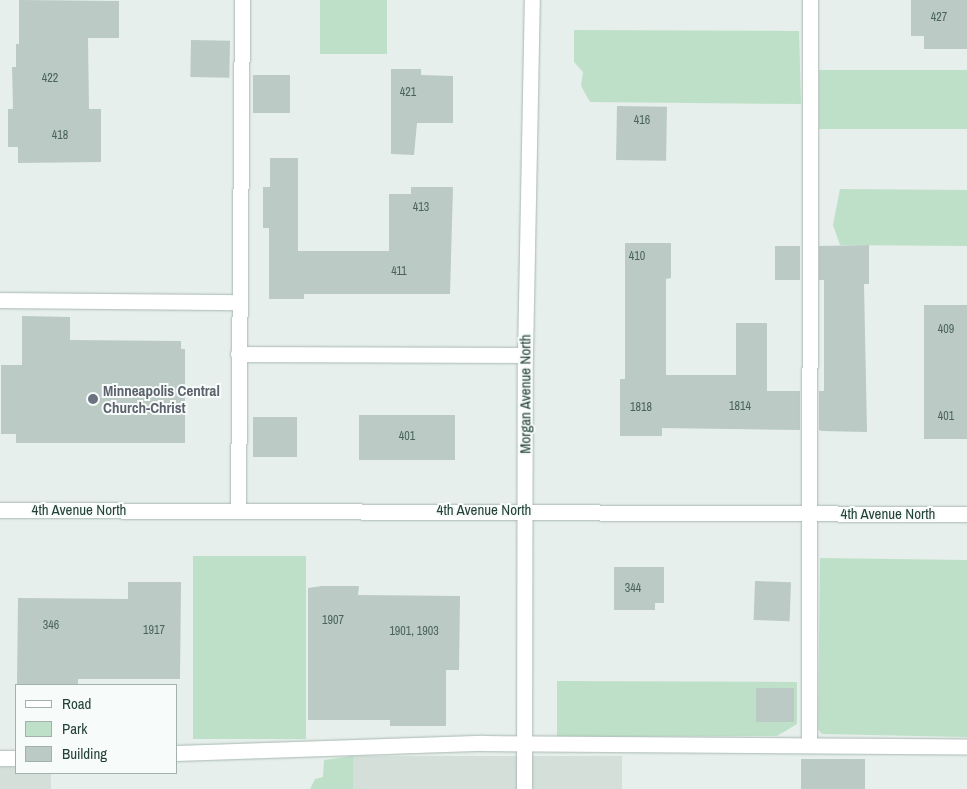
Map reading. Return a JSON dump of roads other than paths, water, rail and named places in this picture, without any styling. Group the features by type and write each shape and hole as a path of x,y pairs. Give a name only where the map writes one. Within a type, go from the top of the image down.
{"street":[{"path":"238,509 242,0"},
{"name":"Morgan Avenue North","path":"524,789 525,355 532,0"},
{"path":"809,745 810,0"},
{"path":"0,300 239,302"},
{"path":"238,354 525,355"},
{"name":"4th Avenue North","path":"0,510 524,510 967,514"},
{"path":"178,752 524,743 967,746"},
{"path":"0,758 15,758"}],"place":[{"name":"Minneapolis Central Church-Christ","path":"93,399"}]}
